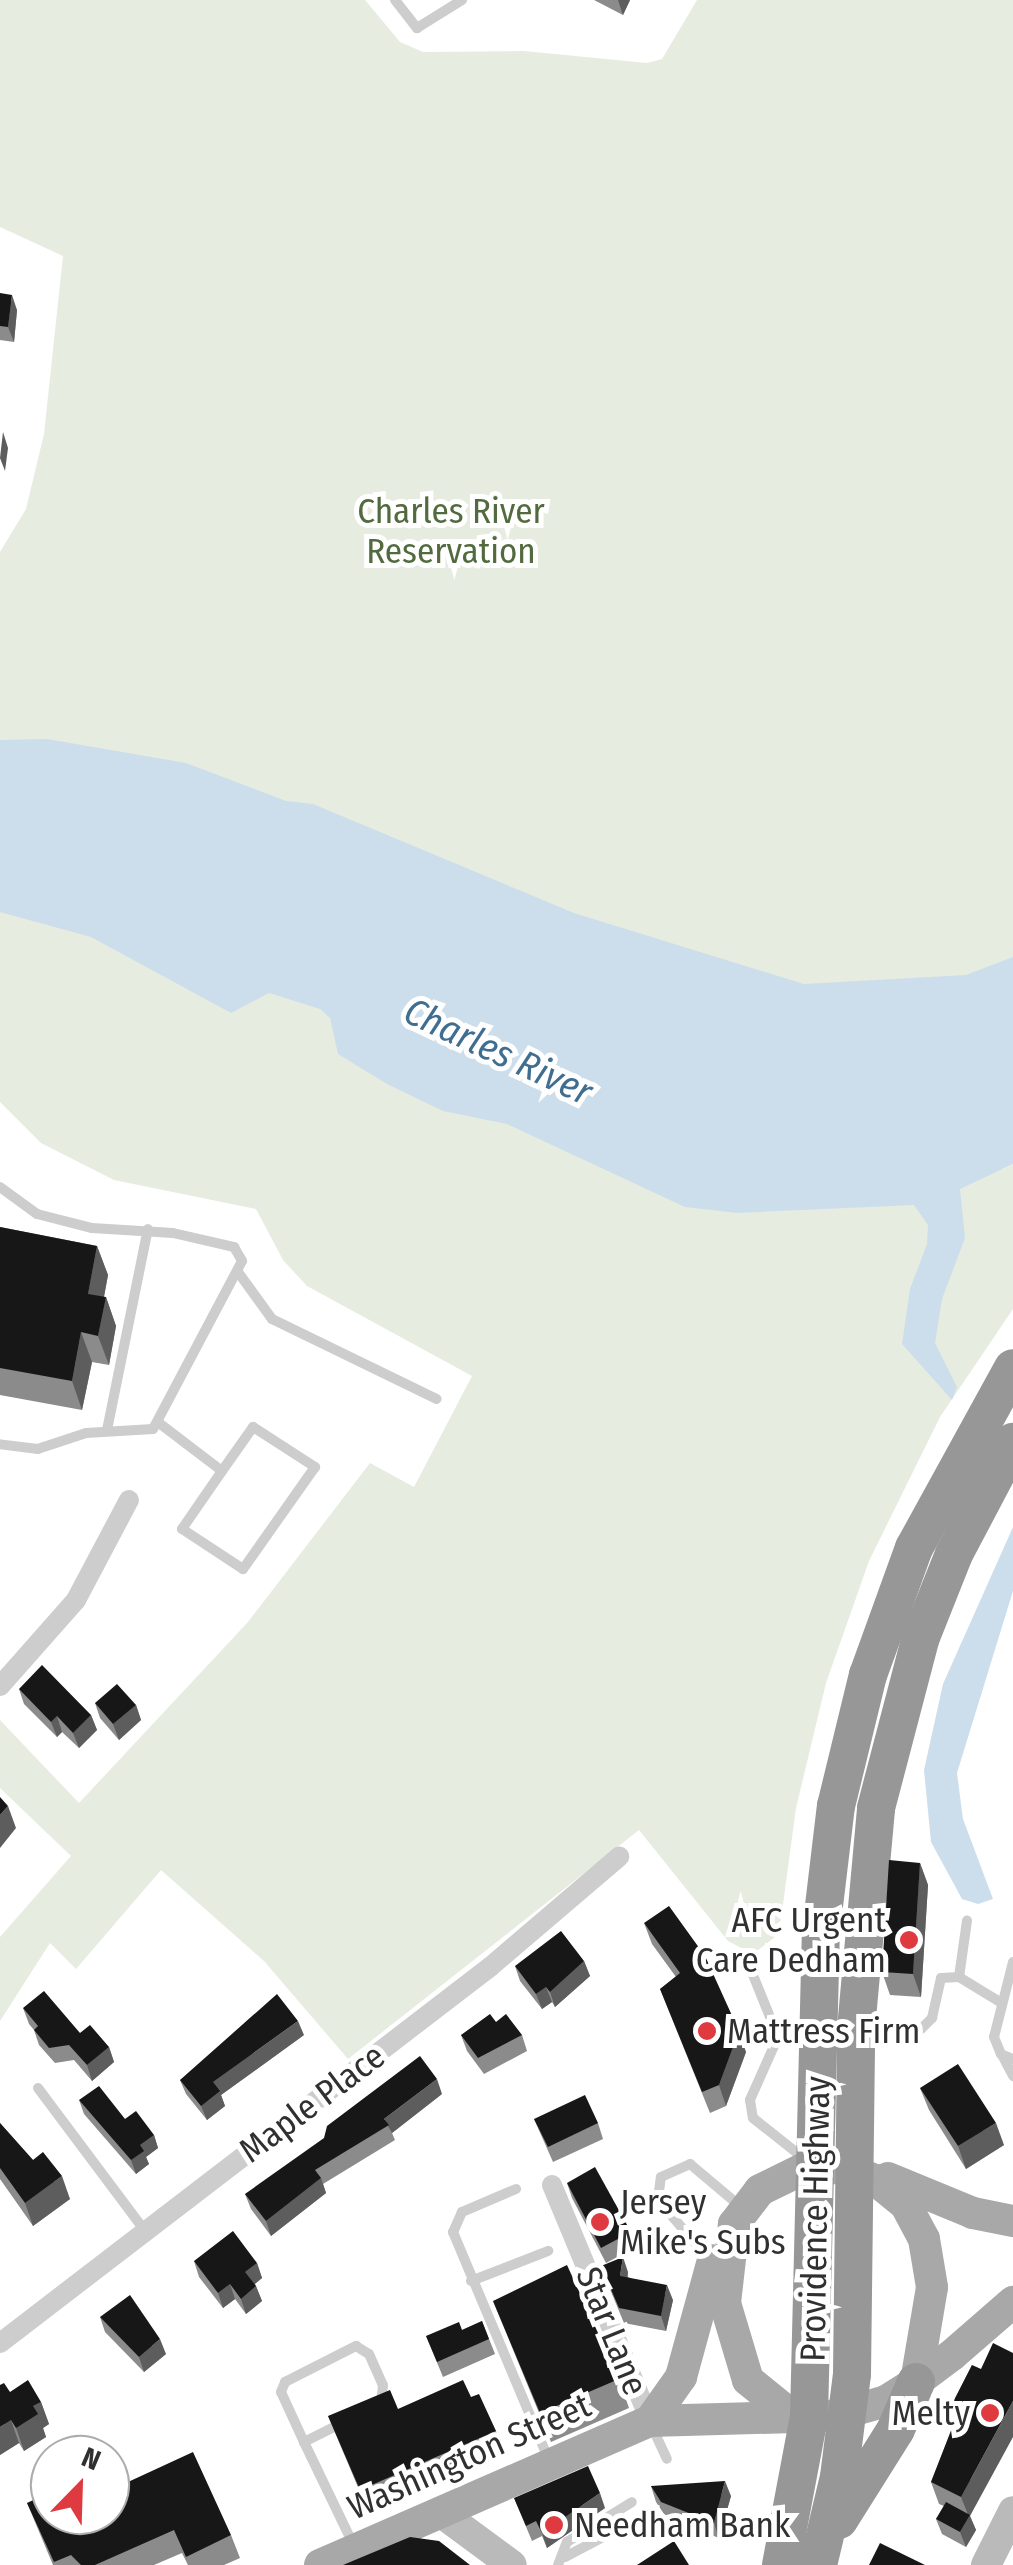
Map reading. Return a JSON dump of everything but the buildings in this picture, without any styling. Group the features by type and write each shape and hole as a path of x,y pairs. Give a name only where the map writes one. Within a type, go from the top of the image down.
{"highway":[{"name":"Providence Highway","path":"781,2565 809,2418 821,1931 856,1717 914,1548 1013,1368"},
{"name":"Providence Highway","path":"821,2554 848,2414 856,2035 865,1897 885,1766 937,1596 1007,1459"},
{"path":"821,2554 896,2429 916,2382"}],"main road":[{"path":"650,2422 684,2368 742,2208 778,2178 817,2167 854,2169 1013,2220"},
{"path":"854,2169 892,2191 924,2239 932,2300 916,2382"},
{"path":"718,2270 728,2322 748,2380 777,2408 809,2418"},
{"path":"916,2382 1013,2302"},
{"name":"Washington Street","path":"320,2565 650,2422 848,2414 916,2382"},
{"path":"986,2565 1013,2510"},
{"path":"440,2512 512,2565"}],"street":[{"path":"0,1686 76,1600 129,1500"},
{"name":"Maple Place","path":"0,2342 490,1967 619,1857"},
{"name":"Star Lane","path":"552,2185 650,2422"}],"lane":[{"path":"395,0 417,28 462,0"},
{"path":"0,1187 37,1214 92,1228 148,1229 234,1247 242,1261 160,1423 143,1433 107,1430 38,1449 0,1444"},
{"path":"107,1430 148,1229"},
{"path":"238,1272 272,1319 437,1398"},
{"path":"160,1423 222,1471"},
{"path":"252,1427 315,1466 242,1570 182,1529 222,1471 252,1427"},
{"path":"959,1977 967,1922"},
{"path":"1013,1962 994,2037 1013,2076"},
{"path":"753,1976 778,2037 750,2100 753,2118 774,2141 817,2167"},
{"path":"856,2035 921,2029 932,2018 941,1978 959,1977 1000,2002"},
{"path":"1001,2054 1013,2059"},
{"path":"38,2088 145,2231"},
{"path":"718,2270 658,2200 661,2177 690,2164 742,2208"},
{"path":"516,2188 456,2221 455,2242 550,2464"},
{"path":"471,2281 548,2251"},
{"path":"356,2549 281,2392 285,2382 356,2346 369,2354 384,2395 374,2408"},
{"path":"304,2442 345,2422"},
{"path":"650,2422 667,2459"},
{"path":"561,2561 568,2542 632,2502"},
{"path":"561,2561 624,2526"}],"green space":[{"name":"Charles River Reservation","path":"0,0 365,0 400,42 423,52 524,51 647,63 662,59 697,0 1013,0 1013,1038 0,822 0,552 26,509 44,434 63,256 0,227"},
{"path":"0,896 259,974 1003,1169 1013,1164 1013,1309 940,1417 869,1561 826,1683 796,1808 779,1934 753,1954 728,1941 639,1830 348,2059 264,1961 161,1870 76,1969 50,1943 0,2021 0,1937 71,1856 0,1788 0,1720 79,1803 248,1622 370,1463 414,1487 472,1376 307,1286 283,1260 256,1209 114,1180 41,1143 0,1102"}],"water":[{"name":"Charles River","path":"47,739 186,763 286,801 313,804 574,913 804,984 966,975 1013,957 1013,1164 960,1189 965,1238 942,1299 935,1343 957,1387 952,1400 902,1344 910,1289 927,1244 928,1225 914,1205 737,1213 685,1207 507,1124 443,1111 387,1084 338,1054 330,1018 320,1009 269,993 231,1013 91,937 0,912 0,740"},
{"path":"1013,1527 1013,1591 957,1773 963,1819 993,1899 978,1904 962,1899 931,1842 924,1770 943,1684"}],"place":[{"name":"AFC Urgent Care Dedham","path":"909,1940"},
{"name":"Mattress Firm","path":"707,2031"},
{"name":"Jersey Mike's Subs","path":"600,2222"},
{"name":"Melty","path":"990,2413"},
{"name":"Needham Bank","path":"554,2525"}]}
